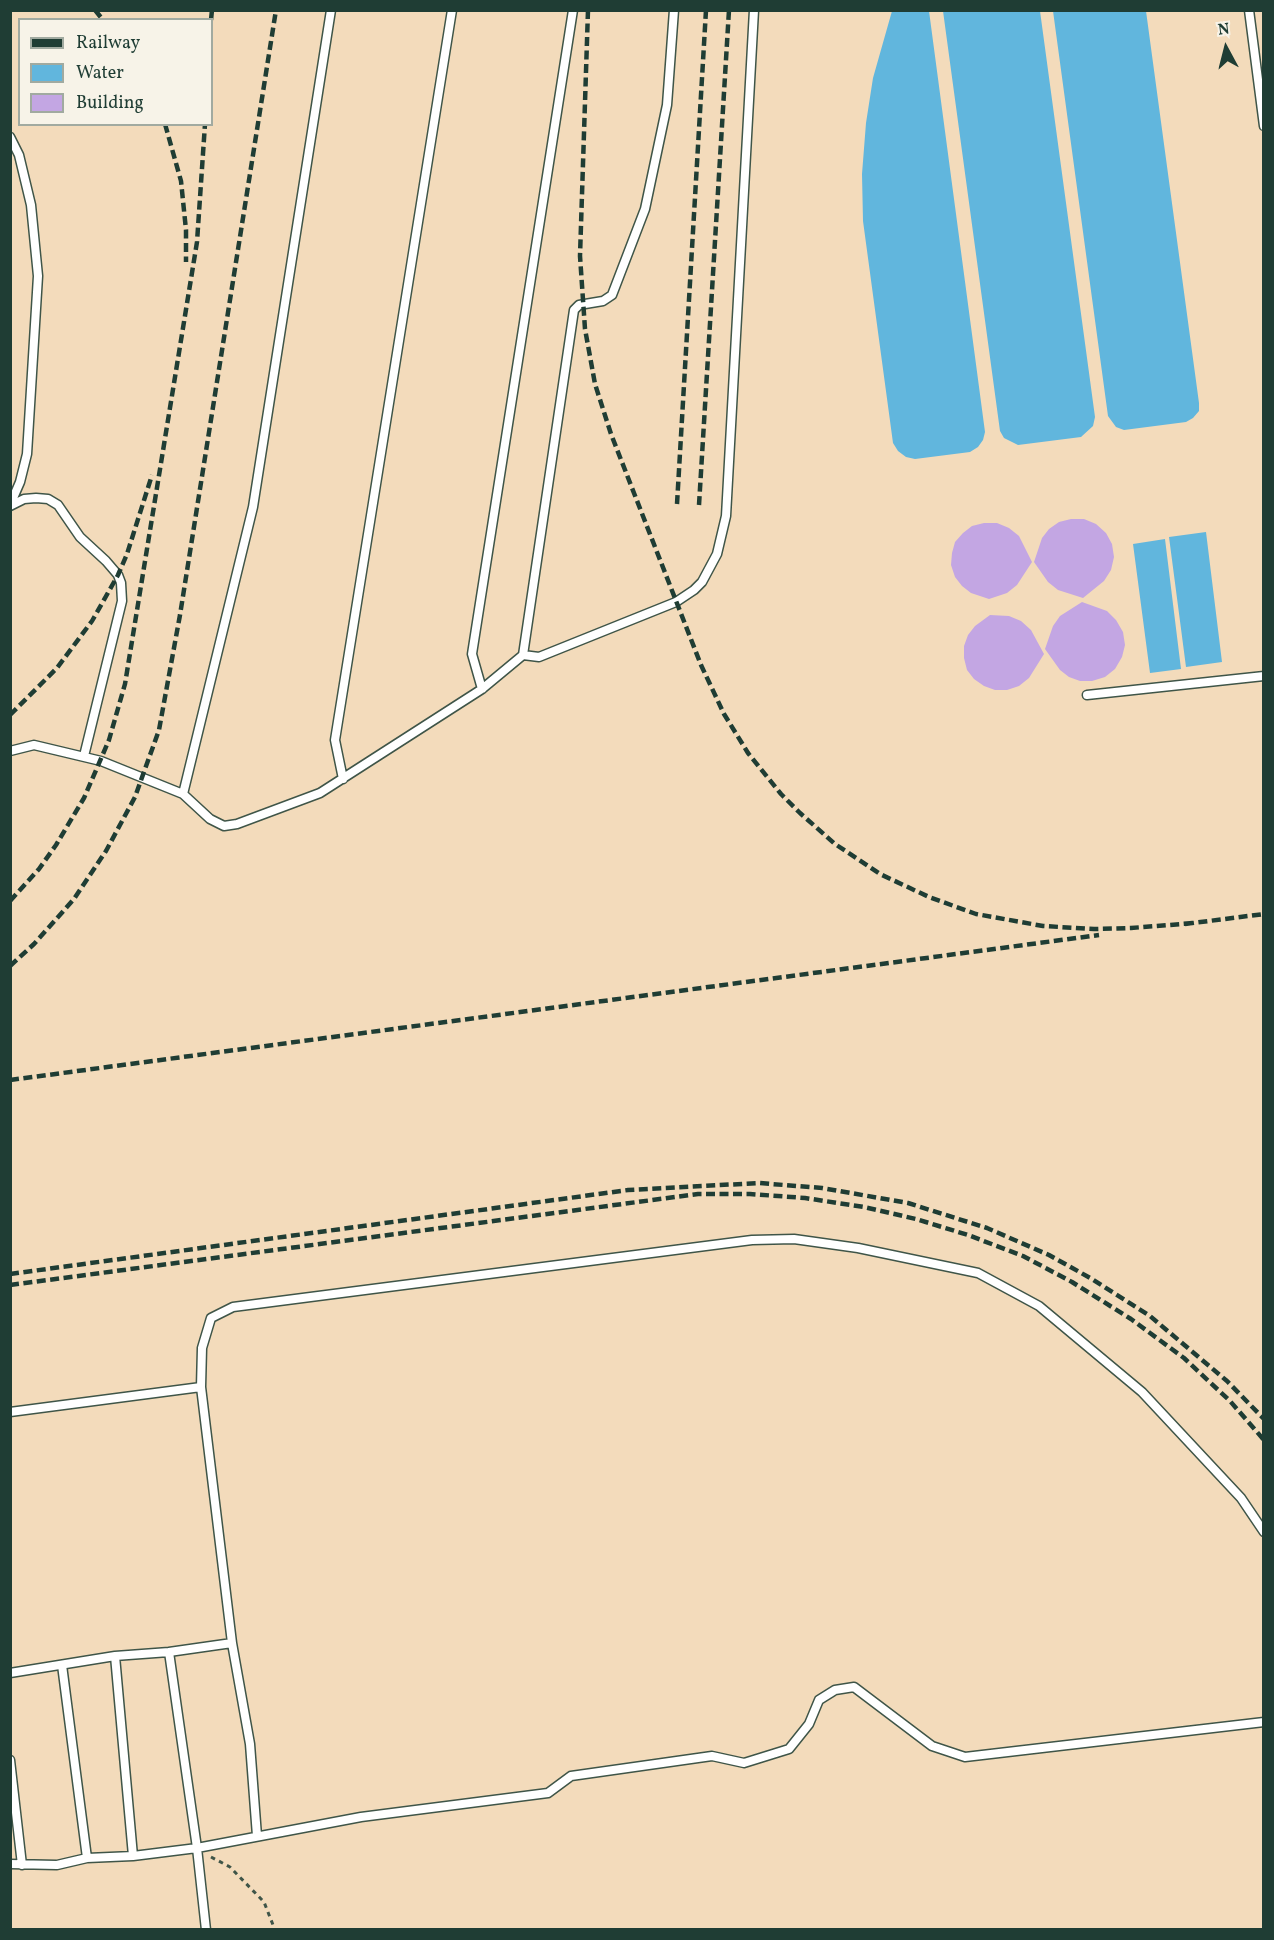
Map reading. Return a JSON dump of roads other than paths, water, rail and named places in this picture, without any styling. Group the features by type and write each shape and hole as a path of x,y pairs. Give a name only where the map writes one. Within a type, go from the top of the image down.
{"lane":[{"path":"183,794 253,507 332,10"},
{"path":"343,779 335,740 452,10"},
{"path":"482,689 472,654 573,10"},
{"path":"10,751 34,746 101,760 183,794 210,819 224,826 237,824 320,793 482,689 523,655 574,310 579,305 603,301 612,295 645,209 666,105 674,10"},
{"path":"523,655 540,657 676,602 702,582 717,554 726,516 754,10"},
{"path":"1249,10 1263,126"},
{"path":"10,137 19,155 31,205 38,276 27,454 20,482 10,506"},
{"path":"10,506 24,499 36,498 48,499 58,505 80,537 106,561 118,575 121,583 122,601 84,756"},
{"path":"1087,695 1263,676"},
{"path":"257,1836 250,1744 232,1643 201,1387 202,1348 211,1318 232,1307 752,1239 794,1239 847,1246 978,1273 1039,1306 1142,1392 1241,1498 1263,1532"},
{"path":"10,1412 201,1387"},
{"path":"10,1673 115,1656 169,1652 232,1643"},
{"path":"169,1652 206,1929"},
{"path":"115,1656 134,1856"},
{"path":"62,1665 87,1858"},
{"path":"10,1864 57,1865 87,1858 134,1856 196,1848 361,1817 548,1793 571,1776 712,1756 744,1763 789,1749 809,1725 819,1700 835,1690 854,1687 932,1746 965,1757 1263,1722"},
{"path":"10,1760 22,1865"},
{"path":"10,1872 22,1865"}],"water":[{"path":"892,11 929,11 985,432 978,447 970,452 915,459 906,457 893,443 863,221 862,174 866,123 873,78"},
{"path":"943,11 1040,11 1095,417 1093,426 1081,437 1018,445 1004,438 1000,431"},
{"path":"1053,11 1146,11 1199,403 1199,411 1186,422 1124,430 1116,427 1108,416"},
{"path":"1206,532 1222,662 1186,667 1169,537"},
{"path":"1165,539 1181,669 1150,673 1133,544"}],"railway":[{"path":"95,10 101,18"},
{"path":"211,18 212,10"},
{"path":"10,966 34,944 74,899 106,851 135,797 159,730 180,615 276,10"},
{"path":"588,10 580,256 585,329 595,384 611,434 701,665 724,714 748,753 781,794 835,844 880,874 929,897 976,914 1043,926 1094,929 1194,923"},
{"path":"677,504 706,10"},
{"path":"699,505 729,10"},
{"path":"166,126 181,181 186,230 186,262"},
{"path":"10,901 39,869 84,798 109,740 125,684 197,242 205,126"},
{"path":"10,715 57,668 92,621 127,554 152,475"},
{"path":"1185,924 1264,914"},
{"path":"10,1080 1099,935"},
{"path":"10,1274 628,1190 759,1183 822,1188 908,1203 987,1228 1049,1255 1150,1316 1227,1381 1264,1419"},
{"path":"10,1285 698,1194 750,1194 805,1198 864,1207 916,1219 968,1235 1023,1256 1072,1282 1131,1319 1184,1358 1230,1401 1264,1440"}]}
